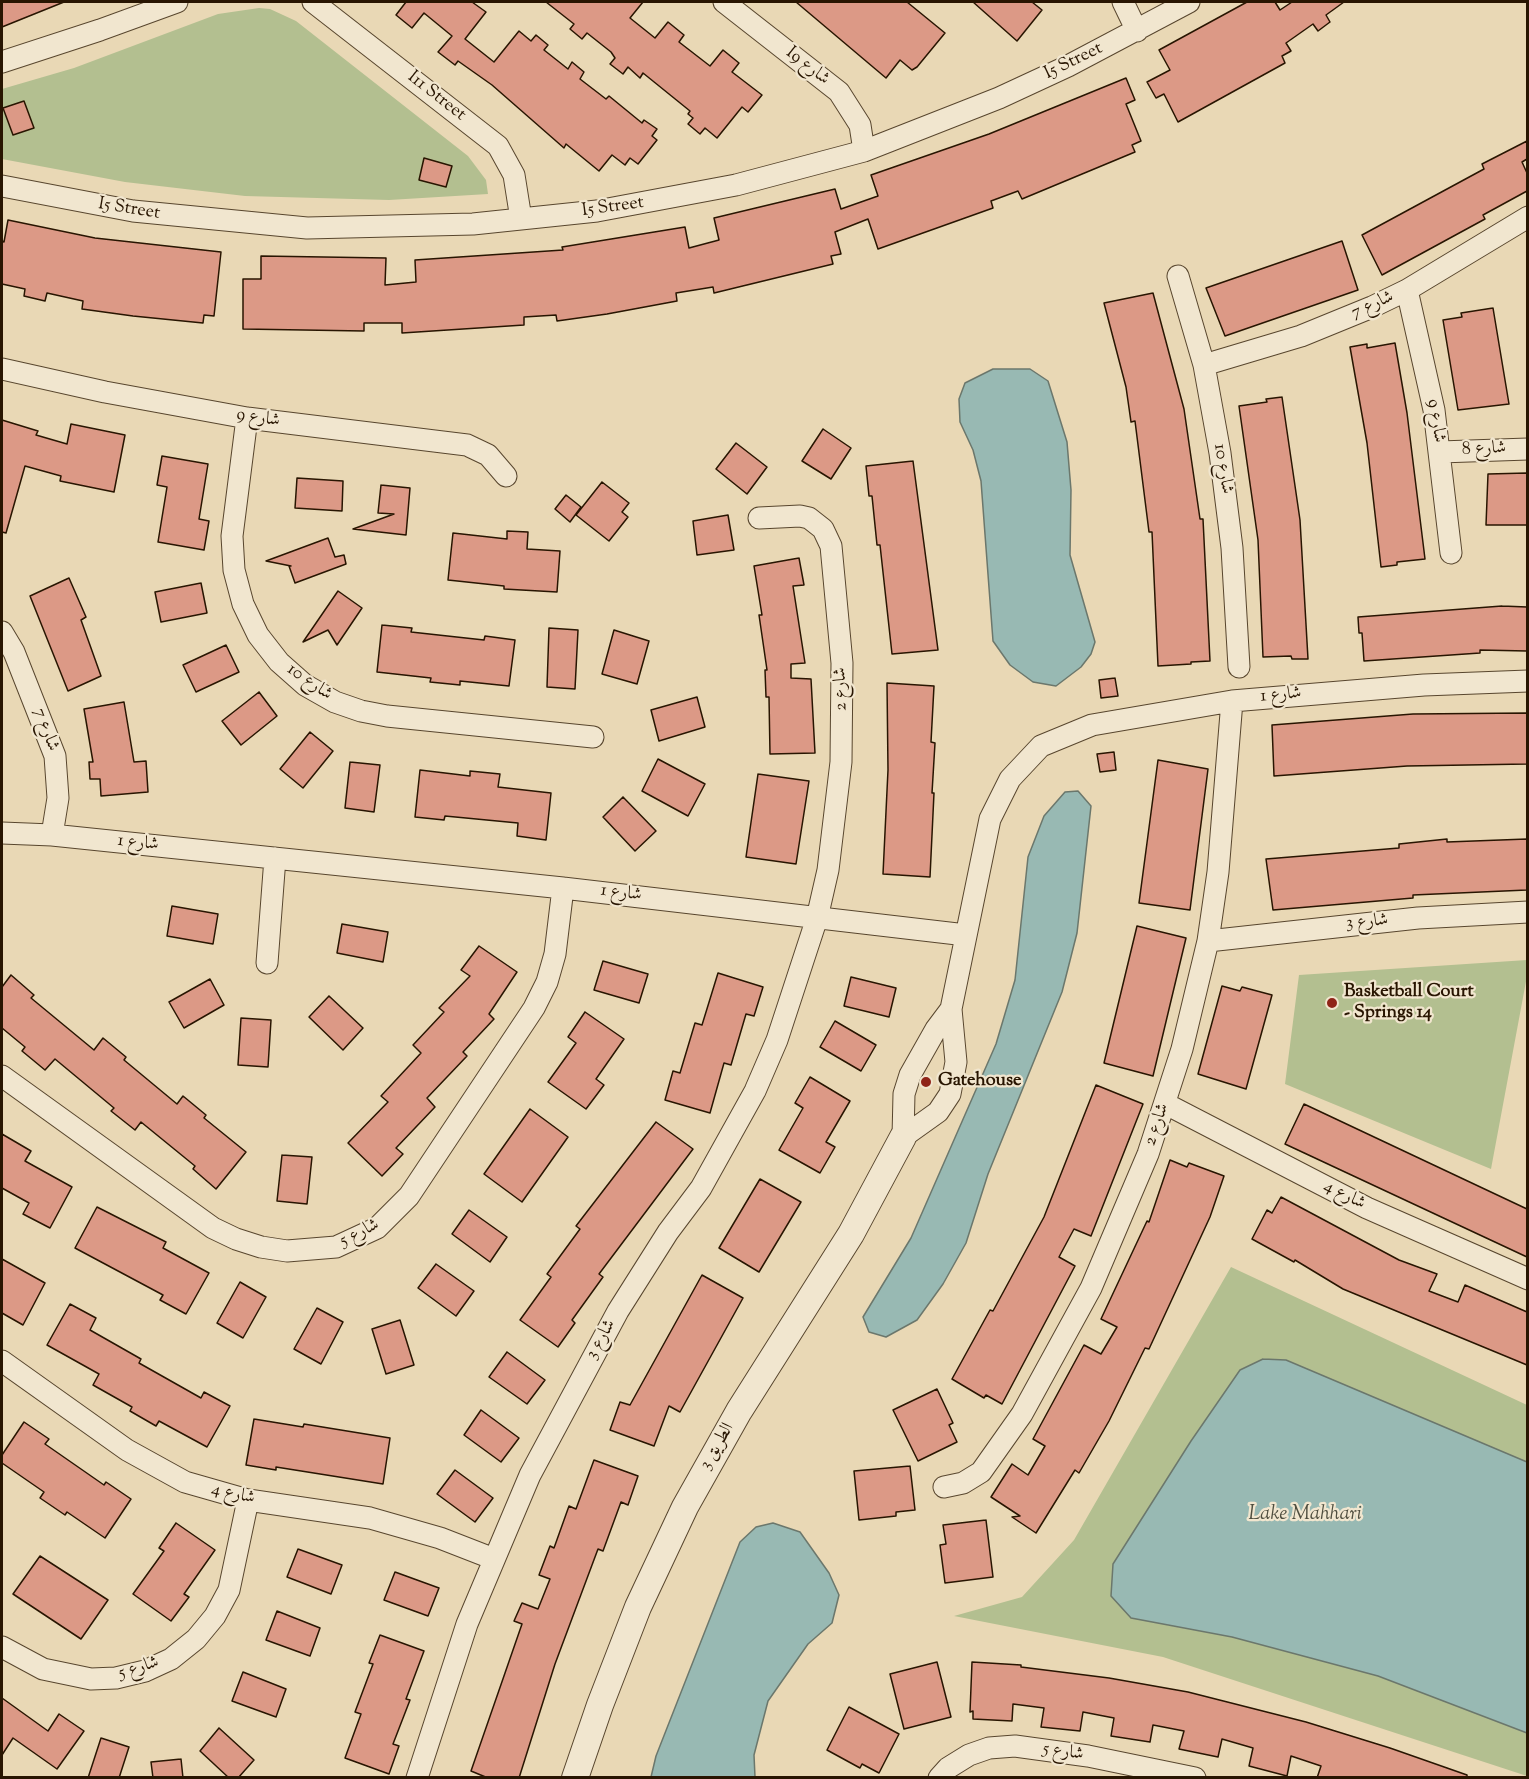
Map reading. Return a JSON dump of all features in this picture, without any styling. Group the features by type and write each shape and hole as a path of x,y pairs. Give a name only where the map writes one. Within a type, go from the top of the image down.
{"street":[{"path":"2,62 177,2"},
{"name":"I11 Street","path":"313,2 498,146 514,175 521,219"},
{"name":"I9 شارع","path":"724,2 839,92 860,125 864,151"},
{"path":"1123,2 1137,32"},
{"name":"I5 Street","path":"2,186 133,212 307,228 396,227 521,219 667,200 736,185 864,151 999,98 1137,32 1189,2"},
{"name":"شارع 7","path":"1204,364 1301,336 1407,290 1527,217"},
{"name":"شارع 10","path":"1178,276 1204,364 1227,500 1239,667"},
{"name":"شارع 9","path":"1407,290 1427,370 1440,452 1451,553"},
{"name":"شارع 9","path":"2,369 105,392 247,418 467,446 488,455 506,476"},
{"name":"شارع 10","path":"247,418 232,536 234,570 243,604 258,635 279,662 305,685 335,702 361,711 398,717 593,737"},
{"name":"شارع 8","path":"1440,452 1527,449"},
{"name":"شارع 2","path":"759,518 800,516 809,518 823,529 831,546 842,672 841,762 833,841 817,918"},
{"name":"شارع 7","path":"2,632 14,652 55,756 58,798 52,835"},
{"name":"شارع 1","path":"2,832 52,835 563,888 966,935 994,808 1010,778 1041,746 1092,725 1232,701 1424,685 1527,681"},
{"name":"شارع 2","path":"944,1487 972,1478 989,1464 1047,1372 1111,1246 1166,1104 1182,1049 1208,940 1218,872 1232,701"},
{"path":"267,963 274,858"},
{"name":"شارع 5","path":"2,1076 213,1228 261,1247 287,1251 336,1247 377,1228 409,1196 534,1008 547,982 555,954 563,888"},
{"name":"شارع 3","path":"1208,940 1418,918 1527,912"},
{"name":"شارع 3","path":"417,1778 445,1687 494,1559 530,1475 572,1392 618,1311 724,1150 755,1091 777,1040 817,918"},
{"path":"951,1009 966,935"},
{"name":"3 الطريق","path":"903,1137 938,1112 950,1094 956,1062 951,1009"},
{"name":"3 الطريق","path":"575,1778 638,1607 685,1507 751,1391 851,1234 903,1137 904,1094 910,1075 936,1029 951,1009"},
{"name":"شارع 4","path":"1166,1104 1367,1208 1527,1279"},
{"name":"شارع 4","path":"2,1361 155,1468 206,1489 248,1500 370,1518 440,1538 494,1559"},
{"name":"شارع 5","path":"2,1647 43,1669 91,1679 116,1678 145,1671 171,1659 196,1639 215,1616 229,1590 248,1500"},
{"name":"شارع 5","path":"939,1778 948,1768 969,1755 988,1748 1016,1746 1088,1756 1195,1778"}],"green space":[{"path":"259,8 270,9 296,21 468,156 486,180 488,194 389,200 245,196 125,182 2,159 2,89 74,68 218,14"},
{"path":"1527,960 1527,976 1491,1169 1285,1084 1299,975"},
{"path":"1231,1267 1527,1405 1527,1462 1286,1360 1263,1359 1240,1370 1191,1441 1113,1564 1167,1625 1232,1637 1378,1676 1527,1733 1527,1776 1163,1657 954,1616 1022,1597 1074,1540"}],"water":[{"path":"993,369 1030,369 1048,381 1067,442 1071,490 1070,555 1095,642 1091,654 1081,667 1056,686 1033,682 1010,665 993,641 981,481 973,450 960,422 959,399 965,383"},
{"path":"1078,791 1091,806 1077,933 1062,992 988,1174 966,1243 943,1284 917,1320 886,1337 869,1332 863,1317 911,1238 996,1044 1015,980 1028,857 1044,816 1065,792"},
{"name":"Lake Mahhari","path":"1263,1359 1286,1360 1527,1462 1527,1733 1378,1676 1232,1637 1131,1618 1111,1596 1113,1564 1191,1441 1240,1370"},
{"path":"773,1523 800,1532 829,1573 839,1595 832,1623 808,1644 768,1701 754,1755 755,1777 651,1777 656,1756 740,1542 756,1527"}],"building":[{"path":"2,2 64,2 2,27"},
{"path":"406,2 472,2 486,12 465,39 494,62 519,31 531,41 536,35 548,45 544,50 568,69 572,62 584,72 580,79 606,99 609,96 642,123 644,120 657,129 652,136 657,140 638,164 630,158 625,165 612,155 599,171 566,144 564,148 492,85 458,61 455,65 438,52 452,36 424,13 412,28 396,15"},
{"path":"546,2 643,2 630,18 655,38 668,22 684,35 679,42 710,66 723,50 739,63 732,72 762,95 748,112 742,107 717,138 705,128 700,134 688,124 693,118 688,114 690,111 643,73 640,78 628,67 623,74 610,64 615,58 611,52 587,33 582,39 570,29 574,24"},
{"path":"796,2 907,2 945,33 917,67 912,70 900,60 886,78"},
{"path":"973,2 1032,2 1042,10 1017,41"},
{"path":"1247,2 1275,2 1280,10 1292,2 1344,2 1326,15 1330,22 1318,31 1313,24 1286,43 1291,51 1282,56 1285,63 1178,122 1164,94 1156,98 1147,82 1170,70 1159,50"},
{"path":"1126,78 1135,100 1126,104 1141,141 1132,145 1135,152 1022,199 1018,191 991,201 993,208 878,249 868,219 835,232 841,254 831,256 833,264 714,293 713,287 676,293 677,301 607,314 557,321 556,315 524,317 524,325 402,333 402,323 364,323 364,331 243,329 243,279 261,279 261,256 386,258 385,285 416,282 415,260 563,250 562,247 685,227 689,248 719,240 714,218 835,189 841,209 878,196 871,175 989,134"},
{"path":"24,101 34,128 13,135 3,108"},
{"path":"1527,141 1527,159 1522,162 1527,173 1527,191 1483,215 1485,219 1382,275 1362,235 1484,169 1482,164"},
{"path":"424,158 452,166 446,187 419,180"},
{"path":"8,220 95,238 221,252 214,316 204,315 203,323 133,316 82,309 83,301 47,293 45,301 24,296 25,289 2,284 2,241 4,242"},
{"path":"1342,241 1358,290 1225,336 1206,288"},
{"path":"1153,293 1184,409 1200,519 1203,519 1210,661 1158,666 1152,532 1149,532 1135,421 1131,422 1126,387 1104,303"},
{"path":"1493,308 1509,404 1458,410 1443,320 1462,317 1461,313"},
{"path":"1395,343 1407,413 1425,559 1397,562 1397,565 1381,567 1367,443 1350,347 1367,344 1367,348"},
{"path":"1282,397 1300,520 1308,659 1292,659 1291,656 1263,657 1258,540 1239,406 1267,402 1266,399"},
{"path":"2,420 38,431 36,435 67,444 71,424 125,435 114,492 60,481 61,476 25,466 6,533 2,532"},
{"path":"823,429 851,448 831,479 802,461"},
{"path":"736,443 767,467 747,494 716,469"},
{"path":"162,456 208,464 199,519 209,521 204,550 158,542 167,487 157,485"},
{"path":"913,461 938,650 892,654 880,545 877,545 872,496 869,496 866,466"},
{"path":"1527,473 1527,525 1486,525 1488,474"},
{"path":"297,478 343,481 342,511 295,508"},
{"path":"602,482 629,503 622,512 628,517 609,541 576,515"},
{"path":"381,485 410,488 406,535 353,529 394,514 378,513"},
{"path":"566,495 581,507 570,522 555,509"},
{"path":"728,515 734,550 697,555 693,521"},
{"path":"507,531 528,532 527,549 560,551 557,592 504,589 504,586 448,580 453,533 507,539"},
{"path":"328,538 335,557 344,555 346,564 295,583 289,566 291,566 266,561"},
{"path":"799,558 804,585 793,586 805,663 791,664 791,678 811,679 815,753 770,754 769,697 766,697 765,670 767,670 759,615 762,615 754,566"},
{"path":"69,578 86,617 81,620 101,676 68,691 30,596"},
{"path":"201,583 207,613 161,622 155,592"},
{"path":"338,591 362,608 337,645 328,630 303,642"},
{"path":"1502,606 1527,607 1527,651 1480,650 1480,653 1364,661 1362,633 1359,633 1358,617"},
{"path":"382,625 412,628 411,632 484,640 485,636 515,640 509,686 460,681 460,685 430,682 431,678 377,672"},
{"path":"549,628 578,630 575,689 547,687"},
{"path":"614,630 649,641 637,684 602,674"},
{"path":"226,645 239,672 196,692 183,665"},
{"path":"1115,678 1118,696 1101,698 1099,680"},
{"path":"887,683 934,686 931,742 935,743 932,793 934,793 930,877 883,874 888,770"},
{"path":"259,692 277,716 241,745 222,721"},
{"path":"697,697 705,727 659,741 651,710"},
{"path":"124,702 134,762 146,761 148,792 101,796 100,779 90,779 89,762 93,762 84,709"},
{"path":"1527,713 1527,764 1407,766 1274,776 1272,725 1413,714"},
{"path":"310,732 333,751 303,788 280,769"},
{"path":"1114,752 1116,770 1100,772 1097,754"},
{"path":"658,759 705,784 688,816 642,791"},
{"path":"1158,760 1208,769 1190,910 1139,903"},
{"path":"350,762 380,765 374,812 345,808"},
{"path":"420,770 470,776 470,771 500,774 498,787 551,793 546,840 517,836 518,823 445,816 444,820 415,817"},
{"path":"758,774 809,781 796,864 746,857"},
{"path":"623,797 656,831 635,851 603,817"},
{"path":"1447,839 1447,842 1527,839 1527,890 1413,895 1413,898 1273,910 1266,859 1399,848 1399,844"},
{"path":"172,906 218,914 213,944 167,936"},
{"path":"342,924 388,932 383,962 337,953"},
{"path":"1137,926 1186,938 1153,1076 1104,1063"},
{"path":"479,946 517,972 489,1014 494,1019 463,1052 467,1056 427,1098 435,1107 396,1148 403,1154 382,1176 348,1143 388,1102 381,1096 421,1053 413,1045 444,1012 439,1008 470,976 461,970"},
{"path":"603,961 648,974 639,1003 594,990"},
{"path":"718,973 763,987 754,1016 746,1014 731,1065 724,1063 710,1113 665,1100 673,1071 680,1073 695,1023 702,1025"},
{"path":"11,975 34,995 31,998 94,1050 103,1038 126,1057 124,1060 177,1104 183,1096 206,1115 204,1118 246,1152 216,1189 193,1169 195,1166 141,1122 135,1130 111,1111 114,1108 55,1059 45,1070 22,1051 25,1047 2,1028 2,987"},
{"path":"851,977 896,988 889,1017 844,1006"},
{"path":"210,979 224,1005 184,1028 169,1002"},
{"path":"1222,986 1240,991 1242,987 1272,995 1246,1089 1198,1074"},
{"path":"329,996 363,1028 343,1050 309,1017"},
{"path":"585,1012 624,1039 596,1079 604,1085 586,1109 548,1082 576,1043 568,1037"},
{"path":"241,1018 271,1020 268,1067 238,1065"},
{"path":"835,1021 876,1045 861,1071 820,1047"},
{"path":"810,1077 850,1101 826,1142 835,1147 820,1173 779,1150 803,1108 795,1103"},
{"path":"1096,1085 1143,1104 1091,1236 1074,1229 1059,1257 1075,1266 1002,1404 986,1395 984,1398 952,1379 990,1310 993,1311 1044,1217"},
{"path":"1304,1104 1527,1209 1527,1257 1285,1144"},
{"path":"530,1109 568,1137 522,1202 484,1174"},
{"path":"656,1122 693,1149 599,1274 603,1277 572,1320 575,1323 558,1347 520,1320 551,1277 547,1274 580,1229 576,1226"},
{"path":"2,1134 31,1151 25,1161 72,1187 50,1228 23,1214 29,1203 2,1188"},
{"path":"282,1155 312,1157 307,1204 277,1201"},
{"path":"1170,1160 1187,1167 1189,1163 1224,1176 1210,1217 1149,1349 1145,1348 1109,1421 1079,1473 1075,1470 1036,1533 1012,1517 1020,1516 991,1497 1012,1464 1028,1475 1045,1446 1033,1439 1084,1345 1101,1354 1117,1327 1101,1319 1147,1221 1149,1222"},
{"path":"760,1179 801,1202 759,1272 719,1248"},
{"path":"1281,1197 1399,1260 1437,1274 1429,1291 1458,1302 1465,1285 1527,1312 1527,1365 1343,1289 1295,1260 1294,1262 1252,1239 1267,1210 1272,1213"},
{"path":"97,1207 166,1242 163,1248 209,1273 186,1314 160,1300 163,1295 75,1248"},
{"path":"469,1210 507,1237 490,1262 452,1234"},
{"path":"2,1259 45,1283 23,1325 2,1313"},
{"path":"436,1264 474,1291 456,1316 418,1288"},
{"path":"702,1275 743,1298 680,1412 669,1406 654,1446 610,1430 620,1402 630,1405"},
{"path":"240,1282 266,1297 243,1338 217,1323"},
{"path":"70,1304 96,1318 90,1330 141,1359 139,1363 201,1398 204,1392 230,1406 207,1447 159,1421 156,1426 130,1411 132,1407 93,1385 99,1374 47,1345"},
{"path":"317,1308 343,1322 321,1364 294,1349"},
{"path":"400,1320 414,1365 386,1374 372,1329"},
{"path":"507,1352 545,1380 527,1404 489,1377"},
{"path":"937,1389 953,1423 949,1425 957,1442 918,1461 893,1410"},
{"path":"481,1410 519,1438 501,1462 464,1435"},
{"path":"254,1419 303,1427 304,1424 390,1438 383,1484 276,1467 276,1470 246,1465"},
{"path":"24,1422 49,1439 45,1444 104,1485 106,1482 131,1499 105,1538 67,1512 65,1515 40,1498 44,1492 2,1463 2,1455"},
{"path":"594,1460 638,1476 628,1505 621,1502 603,1551 598,1549 555,1664 519,1778 488,1778 471,1771 522,1624 514,1621 522,1603 538,1609 550,1579 539,1575 550,1546 554,1548 569,1506 576,1509"},
{"path":"910,1466 915,1510 896,1512 896,1516 859,1520 854,1471"},
{"path":"455,1470 493,1498 475,1522 437,1494"},
{"path":"986,1520 993,1577 945,1583 940,1545 946,1544 943,1525"},
{"path":"176,1523 215,1550 184,1594 189,1597 171,1621 133,1594 164,1551 159,1548"},
{"path":"298,1549 342,1565 331,1594 287,1577"},
{"path":"40,1556 108,1600 81,1639 13,1594"},
{"path":"395,1572 439,1588 428,1616 384,1600"},
{"path":"277,1611 320,1628 310,1656 266,1640"},
{"path":"380,1635 424,1651 406,1699 410,1700 393,1744 399,1746 389,1774 345,1758 361,1714 355,1712 373,1664 369,1663"},
{"path":"937,1662 951,1717 904,1729 890,1674"},
{"path":"972,1662 1021,1665 1021,1667 1109,1678 1188,1692 1306,1722 1390,1748 1467,1775 1467,1778 1317,1778 1321,1766 1291,1756 1287,1776 1249,1766 1253,1748 1222,1739 1218,1757 1179,1749 1184,1731 1153,1725 1150,1742 1111,1736 1114,1718 1083,1712 1080,1731 1041,1727 1044,1708 1013,1704 1012,1721 973,1719 973,1711 970,1712"},
{"path":"243,1672 286,1689 276,1717 232,1701"},
{"path":"2,1698 48,1731 59,1714 84,1731 57,1769 13,1738 2,1755"},
{"path":"849,1707 899,1734 879,1773 862,1764 860,1768 827,1750"},
{"path":"219,1728 254,1760 238,1778 229,1778 200,1751"},
{"path":"101,1738 129,1747 119,1778 88,1778"},
{"path":"181,1759 183,1778 153,1778 151,1762"}],"place":[{"name":"Basketball Court - Springs 14","path":"1332,1003"},
{"name":"Gatehouse","path":"926,1082"}]}
